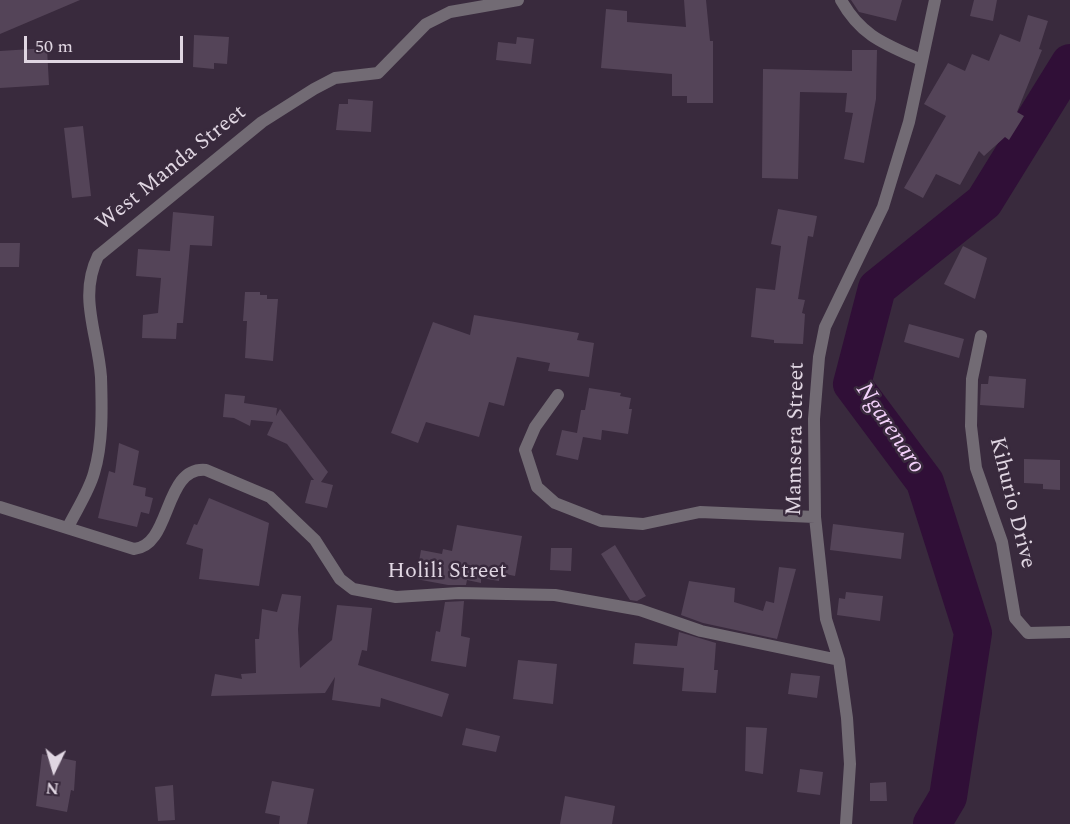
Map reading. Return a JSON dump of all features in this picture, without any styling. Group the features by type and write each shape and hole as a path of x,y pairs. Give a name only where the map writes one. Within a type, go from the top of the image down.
{"street":[{"name":"West Manda Street","path":"68,526 94,474 100,443 101,376 87,288 90,272 98,256 262,122 314,89 335,78 378,73 426,24 450,12 518,0"},
{"path":"841,0 852,19 866,33 921,60"},
{"name":"Mamsera Street","path":"846,824 850,764 839,660 826,619 815,517 814,419 825,327 884,207 909,122 935,0"},
{"name":"Kihurio Drive","path":"981,336 972,379 971,426 976,468 1002,542 1015,618 1028,633 1070,632"},
{"path":"558,395 535,427 525,450 537,487 555,503 601,520 624,524 644,524 700,512 815,517"},
{"name":"Holili Street","path":"0,507 68,526 134,549 141,548 153,538 182,479 198,470 206,470 270,497 315,540 340,579 353,589 396,597 459,593 555,595 640,610 701,631 839,660"}],"building":[{"path":"0,0 80,0 0,34"},
{"path":"684,0 706,0 710,41 713,41 713,103 687,103 687,96 672,96 672,74 601,68 606,9 627,11 627,22 686,27"},
{"path":"851,0 902,0 896,21 859,12"},
{"path":"974,0 997,0 993,21 970,16"},
{"path":"1028,15 1048,21 1039,49 1042,50 1017,112 1024,116 1009,140 1005,137 984,156 979,151 960,185 936,174 923,198 904,188 946,116 924,104 948,63 965,71 972,54 989,61 1000,34 1020,42"},
{"path":"194,35 229,37 227,64 214,63 214,69 193,67"},
{"path":"517,37 534,39 531,64 496,60 498,42 516,44"},
{"path":"47,48 49,85 0,88 0,51"},
{"path":"852,50 877,50 876,99 864,163 844,159 853,113 845,112 847,93 800,92 798,179 762,178 763,69 852,71"},
{"path":"348,99 373,101 371,132 336,130 339,104 348,104"},
{"path":"83,126 91,196 72,198 64,128"},
{"path":"778,209 817,216 813,237 808,236 798,299 805,300 802,313 805,314 803,344 774,343 774,340 751,337 756,288 775,290 781,246 771,244"},
{"path":"173,212 214,216 212,246 190,245 183,323 177,323 176,339 142,338 143,315 158,313 161,278 136,276 138,249 170,251"},
{"path":"0,243 20,243 19,267 0,267"},
{"path":"963,246 987,258 975,299 944,284"},
{"path":"245,292 260,292 260,295 267,295 267,299 278,299 273,361 245,358 247,321 243,321"},
{"path":"474,315 579,333 577,340 594,343 589,377 548,371 550,363 517,357 504,406 489,402 479,437 426,422 418,443 391,433 433,322 470,335"},
{"path":"909,324 964,339 959,358 904,342"},
{"path":"989,376 1026,379 1024,408 980,405 981,384 988,384"},
{"path":"589,388 621,393 620,396 631,398 629,409 632,409 628,434 602,430 601,440 583,437 578,460 556,455 562,430 577,433 581,410 585,410"},
{"path":"225,394 245,396 244,403 277,408 276,416 280,409 328,472 321,482 333,485 327,508 305,503 311,480 314,480 287,444 267,435 273,422 251,420 250,426 234,418 223,417"},
{"path":"119,443 139,451 133,485 146,488 145,496 153,498 149,514 141,512 137,527 98,518 109,471 115,473"},
{"path":"1024,459 1060,460 1060,490 1043,489 1043,484 1024,483"},
{"path":"209,498 269,523 259,586 199,579 203,549 186,544"},
{"path":"833,524 904,533 901,559 830,550"},
{"path":"457,525 522,536 515,576 500,573 499,581 481,578 481,583 467,580 466,585 448,585 416,579 421,550 442,554 443,549 452,551"},
{"path":"615,545 646,596 637,601 630,600 601,554"},
{"path":"551,548 572,548 571,571 550,570"},
{"path":"779,567 796,569 777,639 703,623 681,615 689,581 735,588 734,602 763,611 766,601 774,603"},
{"path":"846,592 883,596 880,621 837,615 839,598 845,599"},
{"path":"282,594 301,596 298,629 300,668 332,640 337,605 372,608 367,651 362,650 358,665 449,694 442,717 381,698 380,707 332,700 335,677 325,693 211,696 215,674 242,679 241,674 256,673 255,639 259,639 262,609 277,612"},
{"path":"464,601 461,636 470,638 466,667 431,661 436,631 440,632 445,602"},
{"path":"679,632 716,643 714,670 718,670 716,693 682,691 684,668 633,664 635,643 677,646"},
{"path":"518,660 557,664 553,704 513,699"},
{"path":"791,673 820,676 817,698 788,694"},
{"path":"746,727 767,728 763,774 745,771"},
{"path":"466,728 500,736 496,752 462,745"},
{"path":"42,754 76,761 74,791 71,790 67,812 36,806"},
{"path":"800,769 823,772 820,795 797,792"},
{"path":"272,781 314,789 307,824 279,824 280,816 265,813"},
{"path":"886,782 887,801 870,801 870,783"},
{"path":"173,785 175,820 158,821 155,787"},
{"path":"565,796 615,806 612,824 560,824"}],"waterway":[{"name":"Ngarenaro","path":"932,824 948,797 973,633 925,482 852,384 877,288 984,202 1070,63"}]}
